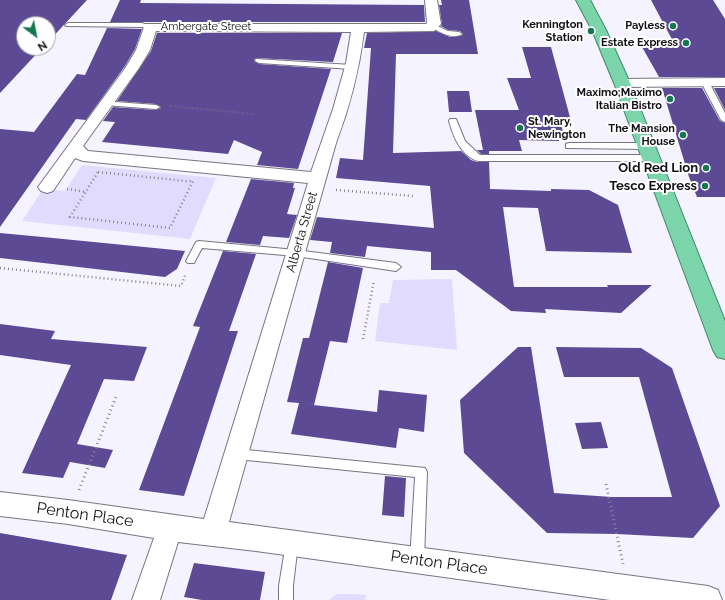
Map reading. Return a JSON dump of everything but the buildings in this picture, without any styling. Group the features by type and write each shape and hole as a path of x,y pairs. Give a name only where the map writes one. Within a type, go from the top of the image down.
{"highway":[{"path":"583,0 599,30 622,83 725,350"}],"street":[{"path":"358,28 429,28 434,24 431,0"},
{"name":"Ambergate Street","path":"47,187 105,103 125,78 142,50 150,27 358,28"},
{"name":"Alberta Street","path":"213,532 316,183 341,109 352,66 358,28"},
{"path":"622,83 725,82"},
{"path":"74,147 83,156 316,183"},
{"name":"Penton Place","path":"0,504 68,512 170,528 213,532 708,600"},
{"path":"146,600 170,528"}],"lane":[{"path":"68,25 142,25 150,27"},
{"path":"433,26 446,33 459,34"},
{"path":"259,61 352,66"},
{"path":"705,82 725,120"},
{"path":"105,103 156,107"},
{"path":"453,121 457,138 465,148 478,158 649,152"},
{"path":"570,146 649,152"},
{"path":"191,261 199,244 296,253 396,267"},
{"path":"237,454 421,472 417,561"},
{"path":"286,600 286,586 292,543"}],"path":[{"path":"156,107 158,105 253,114"},
{"path":"98,172 193,181 170,228 70,218 86,192 98,172"},
{"path":"316,183 413,196"},
{"path":"0,268 181,286 191,261"},
{"path":"363,339 376,264"},
{"path":"68,512 116,398"},
{"path":"606,484 628,588"}],"shaded area":[{"path":"82,165 216,178 190,239 22,221 43,189 65,191"},
{"path":"452,279 457,350 375,341 380,303 389,303 393,280"},
{"path":"337,594 366,595 365,600 329,600"}],"place":[{"name":"Payless","path":"673,26"},
{"name":"Kennington Station","path":"591,31"},
{"name":"Estate Express","path":"686,43"},
{"name":"Maximo;Maximo Italian Bistro","path":"670,99"},
{"name":"St. Mary, Newington","path":"520,128"},
{"name":"The Mansion House","path":"683,135"},
{"name":"Old Red Lion","path":"706,168"},
{"name":"Tesco Express","path":"705,186"}]}
